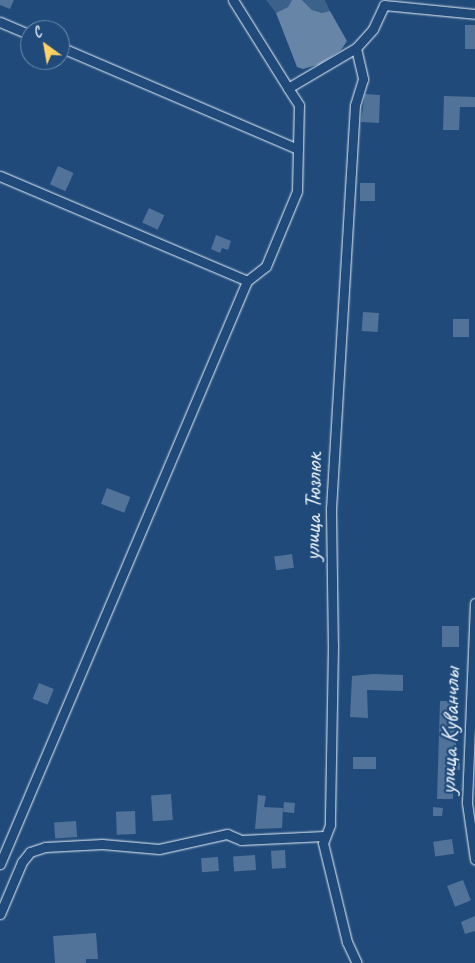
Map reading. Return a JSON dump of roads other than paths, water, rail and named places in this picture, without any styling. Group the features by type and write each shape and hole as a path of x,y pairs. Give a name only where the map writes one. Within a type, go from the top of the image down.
{"street":[{"path":"0,864 247,281 266,266 297,191 299,105 233,0"},
{"path":"288,88 356,48 373,29 383,2 475,14"},
{"path":"0,22 20,31"},
{"name":"улица Тюзлюк","path":"356,48 363,79 355,105 331,509 333,645 330,825 324,836 323,843 347,942 357,963"},
{"path":"70,52 298,149"},
{"path":"0,176 247,281"},
{"name":"улица Куванчлы","path":"475,603 473,722 467,803 475,860"},
{"path":"0,914 22,862 30,852 45,847 102,844 159,849 227,834 241,840 324,836"}]}
